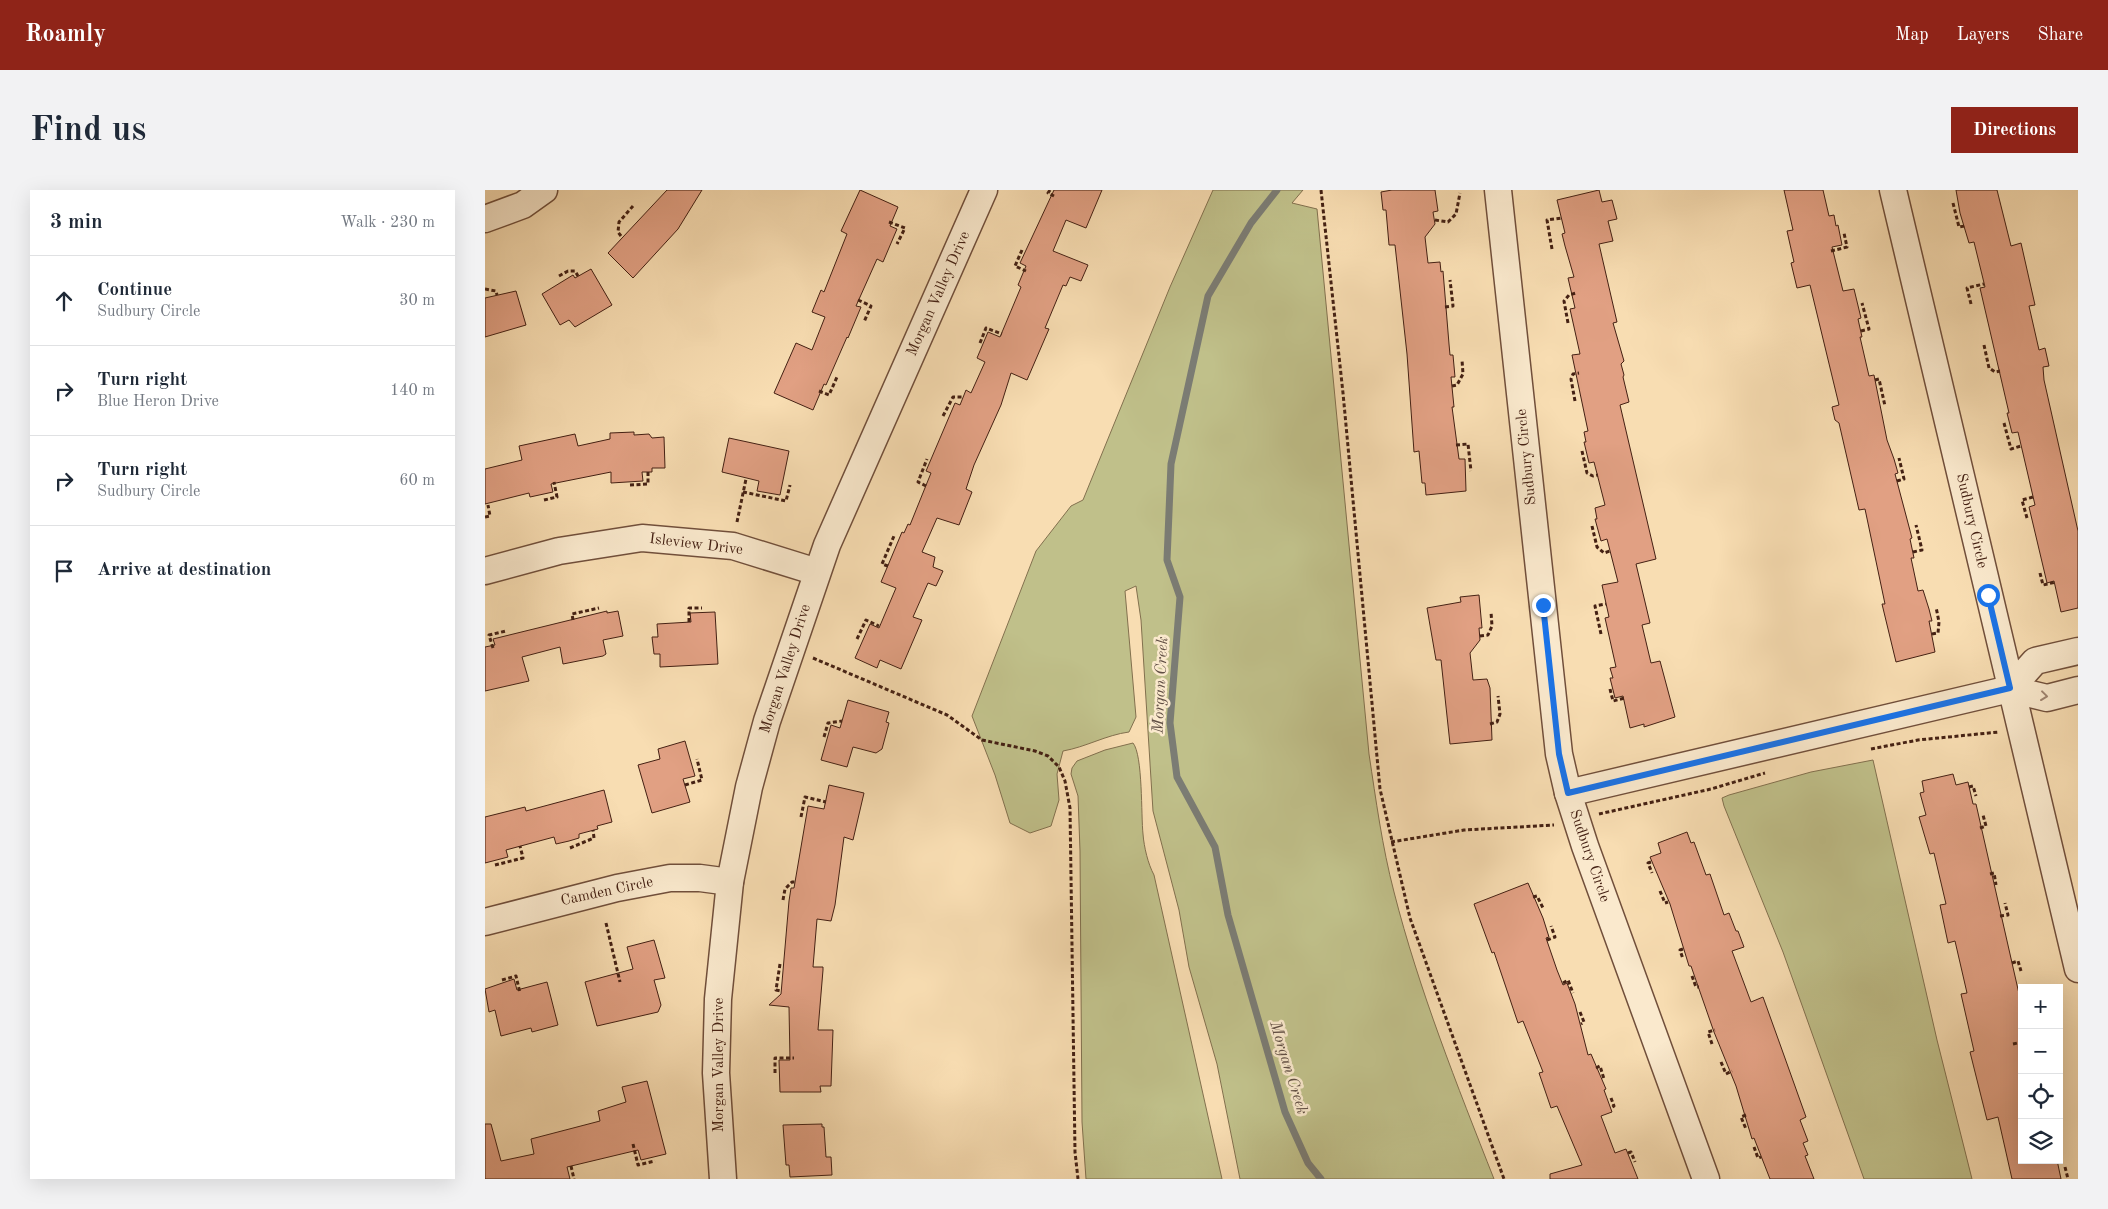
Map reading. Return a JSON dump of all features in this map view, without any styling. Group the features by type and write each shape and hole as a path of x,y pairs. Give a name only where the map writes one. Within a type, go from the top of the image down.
{"street":[{"path":"485,220 523,205 544,190"},
{"name":"Morgan Valley Drive","path":"723,1179 716,1073 718,999 730,882 749,787 767,721 830,537 985,190"},
{"name":"Sudbury Circle","path":"1498,190 1558,746 1568,793 1585,846 1705,1179"},
{"name":"Sudbury Circle","path":"1893,190 2078,969"},
{"name":"Isleview Drive","path":"485,571 559,551 642,538 733,546 817,572"},
{"path":"2010,688 2035,661 2078,651"},
{"path":"1568,793 2010,688 2047,698 2078,690"},
{"name":"Camden Circle","path":"485,922 617,888 670,878 700,878 730,882"}],"path":[{"path":"1050,190 1048,193 1055,196"},
{"path":"1321,190 1362,586 1372,723 1380,789 1410,918 1504,1179"},
{"path":"1435,220 1448,222 1456,214 1460,193"},
{"path":"1953,203 1959,227 1965,226"},
{"path":"621,236 618,232 619,222 633,206"},
{"path":"1552,249 1547,220 1562,218"},
{"path":"889,222 905,228 897,244"},
{"path":"1831,251 1847,247 1844,233"},
{"path":"1022,250 1015,266 1026,271"},
{"path":"559,276 568,271 575,272 578,276"},
{"path":"1445,306 1453,306 1450,280"},
{"path":"1971,304 1967,288 1984,284"},
{"path":"485,289 496,292 497,295"},
{"path":"1568,323 1564,301 1569,295 1576,293"},
{"path":"858,300 871,306 864,322"},
{"path":"1861,331 1869,329 1863,302"},
{"path":"980,343 986,328 1002,334"},
{"path":"1984,345 1989,368 1995,372 1999,371"},
{"path":"1452,386 1457,385 1463,374 1462,360"},
{"path":"1575,401 1571,379 1573,374 1579,373"},
{"path":"819,391 829,395 837,377"},
{"path":"1875,380 1879,379 1885,406"},
{"path":"943,416 953,397 963,397"},
{"path":"2004,423 2011,449 2021,446"},
{"path":"1456,445 1468,444 1471,470"},
{"path":"1582,452 1587,473 1593,476 1598,475"},
{"path":"1897,481 1904,479 1899,458"},
{"path":"926,486 918,482 927,460"},
{"path":"630,485 648,484 648,472"},
{"path":"737,522 746,478"},
{"path":"544,500 557,497 554,482"},
{"path":"743,492 787,501 790,484"},
{"path":"2027,518 2022,500 2033,497"},
{"path":"485,517 490,516 487,505"},
{"path":"1913,552 1922,550 1916,525"},
{"path":"1592,526 1597,547 1604,553 1611,551"},
{"path":"888,566 882,564 894,536"},
{"path":"2040,573 2043,586 2056,582"},
{"path":"1601,634 1595,606 1606,604"},
{"path":"1932,634 1937,633 1939,622 1936,607"},
{"path":"573,620 572,614 599,608"},
{"path":"689,622 689,608 702,608"},
{"path":"1480,636 1488,635 1492,626 1491,612"},
{"path":"857,639 866,620 879,626"},
{"path":"493,648 489,635 506,631"},
{"path":"806,655 947,715 982,740 1035,751 1048,756 1059,766 1065,781 1070,808 1075,1152 1078,1179"},
{"path":"1610,689 1613,701 1625,698"},
{"path":"1490,724 1497,722 1500,714 1498,696"},
{"path":"824,737 828,723 841,721"},
{"path":"1866,750 1917,740 2002,732"},
{"path":"685,785 702,780 697,758"},
{"path":"1594,816 1711,789 1767,773"},
{"path":"1969,787 1973,786 1976,796"},
{"path":"801,817 805,797 825,802"},
{"path":"1979,828 1986,826 1983,815"},
{"path":"1391,842 1464,830 1546,827 1559,824"},
{"path":"570,848 594,838 593,830"},
{"path":"495,866 523,858 520,846"},
{"path":"1651,862 1648,863 1652,873"},
{"path":"1990,874 1994,874 1997,885"},
{"path":"783,900 785,889 792,882 796,882"},
{"path":"1660,891 1665,903 1668,902"},
{"path":"1533,897 1537,896 1543,908"},
{"path":"2000,916 2008,914 2005,903"},
{"path":"606,923 621,982"},
{"path":"1547,940 1555,937 1551,926"},
{"path":"1683,949 1680,950 1683,959"},
{"path":"2011,963 2018,961 2021,971"},
{"path":"780,964 776,990 781,991"},
{"path":"502,980 516,976 519,993"},
{"path":"1692,976 1696,988 1699,986"},
{"path":"1563,982 1568,980 1573,993"},
{"path":"1581,1012 1585,1022 1581,1024"},
{"path":"1713,1044 1708,1032 1715,1030"},
{"path":"2013,1044 2018,1043"},
{"path":"775,1073 775,1058 794,1058"},
{"path":"1721,1062 1726,1074 1732,1071"},
{"path":"1596,1068 1600,1066 1604,1079"},
{"path":"1611,1098 1614,1106 1611,1108"},
{"path":"1745,1115 1741,1117 1746,1129"},
{"path":"633,1144 639,1166 655,1161"},
{"path":"1753,1147 1758,1158 1761,1157"},
{"path":"1628,1153 1631,1152 1635,1162"},
{"path":"571,1166 574,1179"},
{"path":"2065,1168 2068,1179"}],"green space":[{"path":"1213,190 1303,190 1292,203 1317,209 1369,754 1383,840 1394,892 1415,965 1439,1037 1494,1179 1240,1179 1217,1064 1189,967 1179,910 1153,811 1141,620 1136,586 1125,591 1136,717 1129,732 1063,751 1057,774 1059,800 1051,826 1030,833 1010,823 995,775 972,716 1036,551 1071,506 1083,500 1170,287"},
{"path":"1133,743 1139,760 1145,850 1154,875 1222,1179 1086,1179 1082,1122 1078,796 1071,774 1072,768 1077,761 1105,750"},
{"path":"1873,760 1937,1040 1972,1179 1864,1179 1783,952 1722,798 1811,772"}],"building":[{"path":"667,190 702,190 678,229 633,278 608,253"},
{"path":"860,190 898,207 890,226 897,229 883,262 877,259 856,306 861,307 848,338 813,410 774,393 796,343 812,350 825,317 812,312 821,290 824,292 847,234 841,231"},
{"path":"1054,190 1102,190 1086,228 1066,220 1053,251 1088,265 1081,281 1070,277 1066,286 1063,285 1045,328 1049,329 1027,380 1011,373 1001,405 974,465 966,489 972,492 959,525 937,518 922,552 935,557 933,567 943,571 936,586 928,583 913,617 922,620 901,669 880,660 877,668 855,658 870,624 879,628 896,588 881,582 902,532 904,533 908,524 910,525 931,473 926,471 955,403 960,405 966,390 971,393 985,362 977,358 988,332 1000,337 1021,287 1018,285 1026,266 1020,263"},
{"path":"1392,190 1435,190 1438,211 1433,212 1435,224 1425,237 1428,263 1440,262 1441,272 1443,271 1450,355 1453,355 1455,377 1451,377 1454,407 1452,407 1459,459 1465,459 1466,491 1426,495 1425,483 1422,483 1419,451 1414,452 1407,354 1395,245 1389,245 1386,210 1383,210 1381,192"},
{"path":"1599,190 1602,202 1612,200 1617,219 1608,221 1613,241 1599,244 1617,322 1613,323 1624,361 1621,364 1629,402 1620,405 1656,559 1636,564 1650,623 1642,625 1651,663 1660,661 1675,717 1644,727 1644,724 1630,728 1623,696 1615,698 1610,678 1613,678 1610,668 1616,667 1605,618 1609,617 1602,585 1618,582 1607,539 1601,541 1595,519 1597,519 1595,508 1605,505 1594,462 1589,463 1584,442 1586,442 1584,432 1588,431 1572,355 1580,354 1570,309 1575,308 1568,278 1574,277 1562,234 1565,233 1557,200"},
{"path":"1784,190 1823,190 1829,216 1834,215 1836,226 1838,225 1842,245 1832,247 1843,291 1854,289 1861,318 1858,319 1862,337 1860,337 1869,376 1874,375 1887,440 1898,473 1895,474 1912,538 1910,539 1914,558 1911,558 1918,591 1923,590 1929,609 1932,621 1929,621 1935,652 1896,662 1882,604 1885,604 1865,509 1859,510 1839,423 1835,420 1832,407 1839,405 1810,285 1797,288 1791,263 1794,262 1787,231 1793,230"},
{"path":"1956,190 1997,190 2011,246 2021,243 2035,305 2029,306 2039,350 2045,348 2049,366 2043,367 2044,380 2078,531 2078,608 2061,612 2054,581 2047,583 2029,507 2035,505 2018,432 2012,433 1980,288 1985,287 1974,242 1969,243 1960,213"},
{"path":"591,269 612,305 575,327 569,320 560,325 542,294 573,275 575,278"},
{"path":"516,291 526,325 485,337 485,298"},
{"path":"634,432 634,435 649,434 652,438 664,437 665,468 652,468 652,472 642,472 643,481 611,483 611,472 551,484 553,492 530,497 529,493 485,504 485,469 522,460 519,446 575,434 578,446 610,439 610,433"},
{"path":"729,438 789,451 780,495 757,491 759,481 722,472"},
{"path":"1479,595 1482,628 1479,628 1480,640 1470,653 1473,680 1487,679 1490,688 1492,740 1450,744 1441,660 1436,660 1427,608 1461,602 1460,597"},
{"path":"607,611 607,613 618,611 623,636 603,640 606,654 603,656 563,664 560,647 522,657 529,681 485,691 485,647 495,645 493,639"},
{"path":"715,612 718,664 660,667 660,654 654,654 652,637 658,637 657,624 691,622 690,613"},
{"path":"848,700 889,712 886,722 889,723 882,749 876,753 853,747 847,767 821,760 831,725 840,728"},
{"path":"685,741 695,776 683,779 690,802 652,813 638,765 660,759 658,749"},
{"path":"1953,774 1956,785 1968,782 1973,804 1976,804 2018,989 2018,1164 2058,1164 2061,1179 2012,1179 1998,1117 1987,1120 1970,1052 1974,1051 1961,994 1967,993 1955,941 1948,943 1940,905 1946,904 1934,853 1930,854 1919,817 1926,815 1920,793 1924,792 1922,781"},
{"path":"829,785 864,793 853,840 844,837 835,905 831,921 817,919 813,967 823,967 818,1030 833,1030 831,1086 820,1086 821,1092 780,1092 779,1060 790,1060 789,1007 769,1005 781,994 789,901 791,888 794,888 808,806 824,809"},
{"path":"604,790 612,822 597,826 598,829 579,834 579,838 569,841 556,844 554,837 506,850 508,857 485,863 485,817 525,807 526,811"},
{"path":"1687,832 1691,843 1694,842 1706,875 1710,874 1724,915 1729,913 1736,931 1738,931 1744,947 1732,951 1751,1002 1763,997 1806,1117 1800,1120 1808,1141 1803,1143 1808,1155 1805,1156 1814,1179 1770,1179 1754,1138 1752,1139 1736,1086 1714,1032 1691,966 1689,966 1670,904 1650,857 1661,853 1658,843"},
{"path":"1528,883 1543,918 1549,937 1546,938 1557,970 1563,985 1567,983 1575,1004 1588,1055 1591,1054 1606,1089 1604,1090 1612,1112 1601,1116 1615,1153 1626,1149 1638,1179 1550,1179 1550,1174 1582,1165 1557,1106 1551,1108 1539,1073 1543,1072 1523,1021 1518,1023 1494,952 1492,953 1474,904"},
{"path":"654,940 665,978 654,980 661,1005 658,1012 597,1026 585,982 633,969 627,947"},
{"path":"514,979 517,990 547,982 558,1025 532,1032 531,1028 501,1036 495,1010 489,1012 485,989"},
{"path":"647,1081 666,1154 641,1160 638,1150 567,1167 570,1179 485,1179 485,1124 491,1124 501,1161 534,1154 531,1139 600,1121 598,1111 626,1102 622,1087"},
{"path":"822,1124 822,1127 824,1127 826,1157 831,1157 832,1175 790,1177 789,1165 786,1165 783,1125"}],"waterway":[{"name":"Morgan Creek","path":"1277,190 1251,223 1208,296 1171,464 1167,560 1180,597 1170,723 1177,777 1215,847 1228,915 1285,1112 1308,1163 1321,1179"}],"route":[{"path":"1543,605 1559,754 1568,793 2010,688 1988,595"}]}
